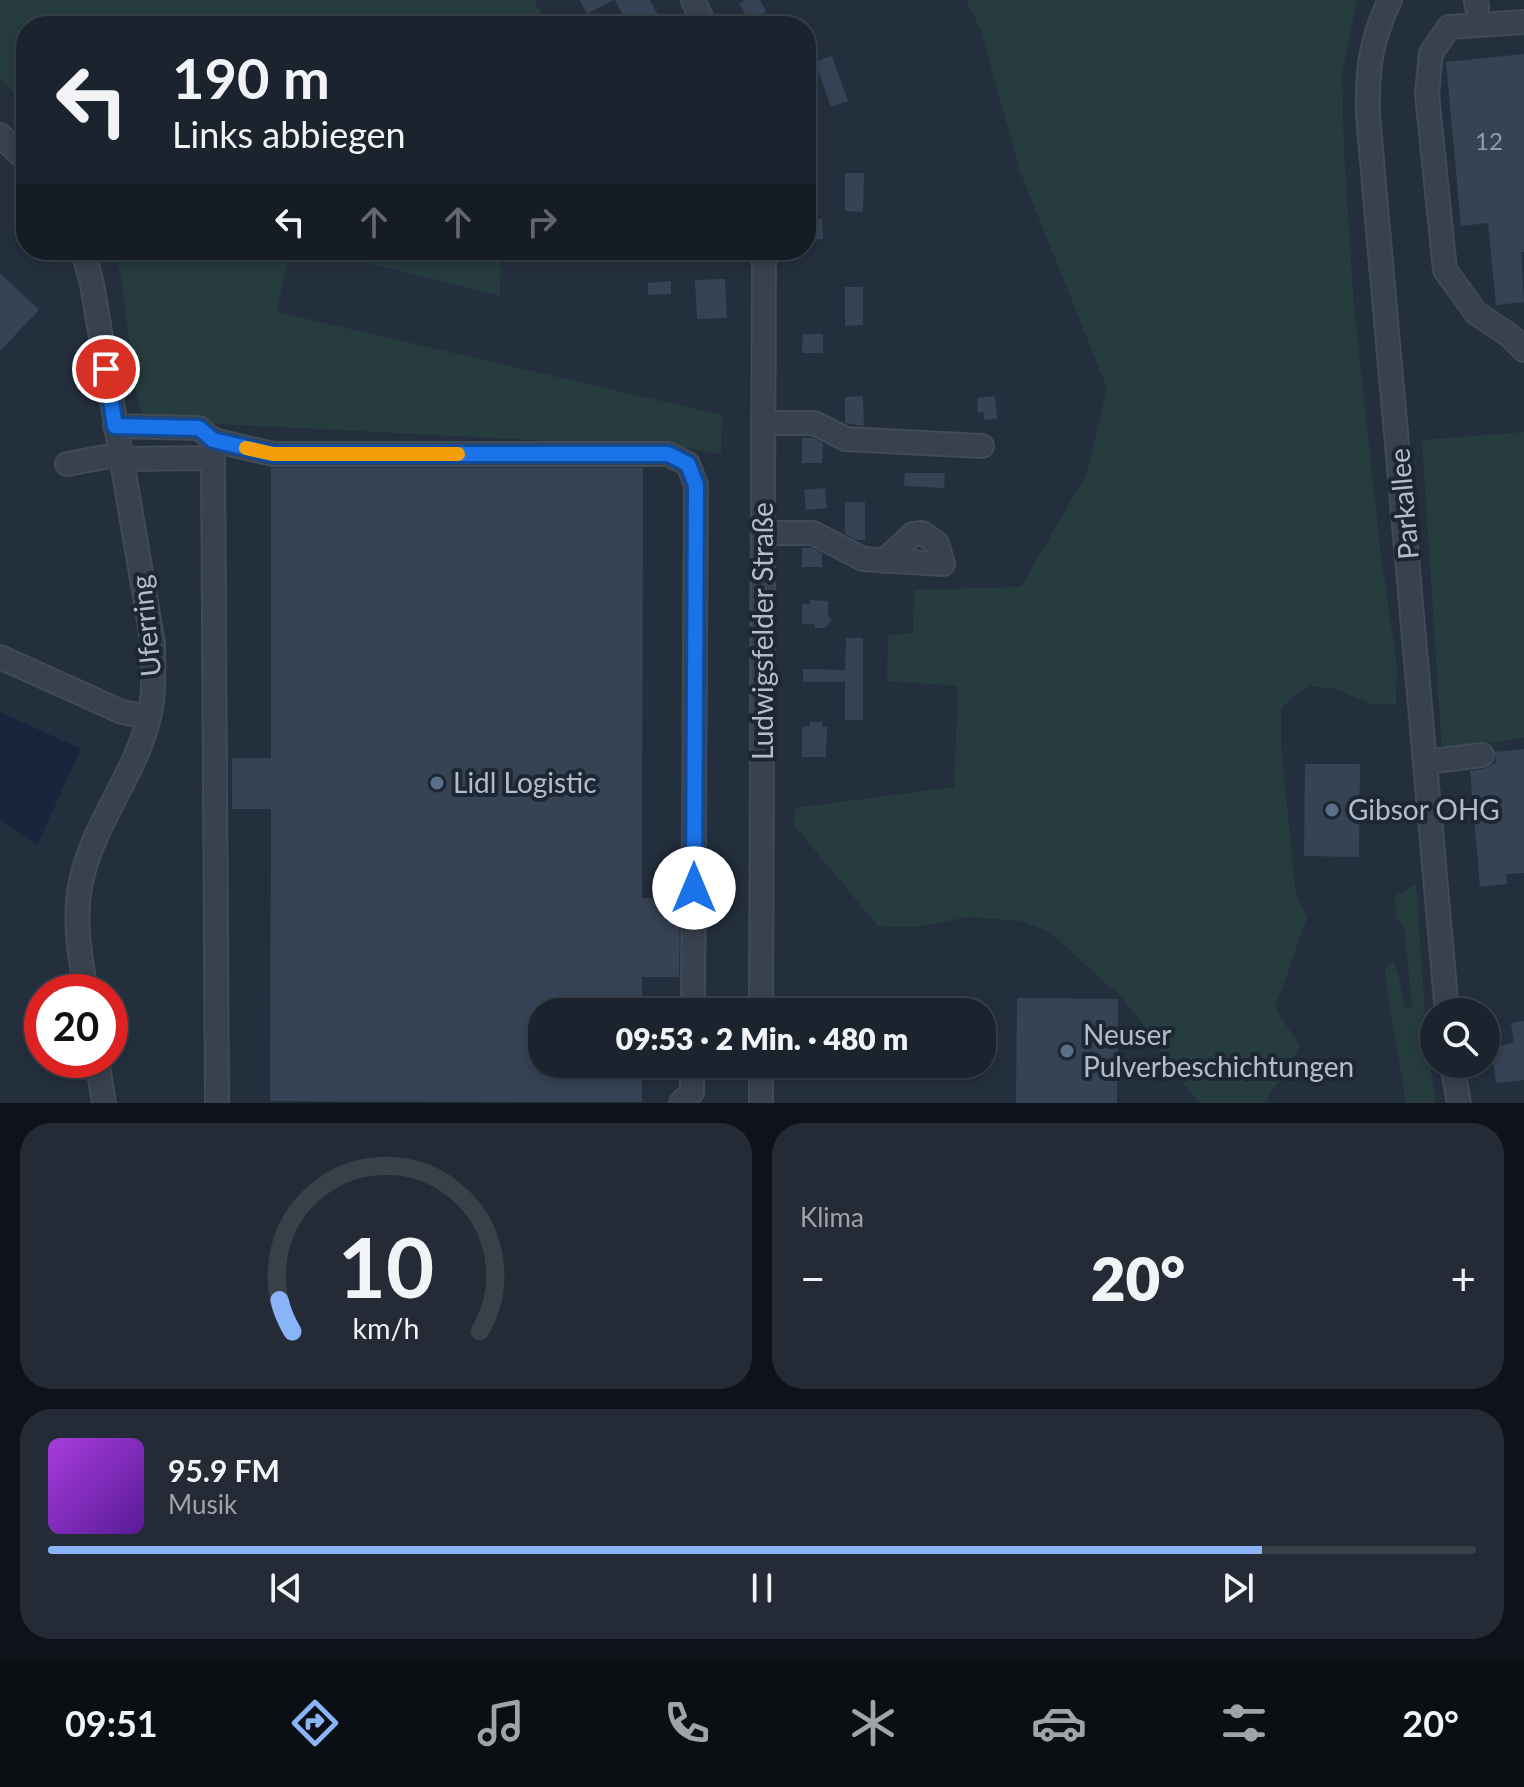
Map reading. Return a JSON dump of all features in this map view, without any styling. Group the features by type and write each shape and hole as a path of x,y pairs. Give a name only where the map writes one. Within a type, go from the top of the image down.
{"street":[{"name":"Parkallee","path":"1390,0 1374,39 1367,73 1368,116 1446,998"},
{"path":"1524,22 1449,27 1431,53 1427,94 1445,270 1476,313 1509,335 1524,350"},
{"path":"0,135 16,150"},
{"name":"Uferring","path":"83,974 76,913 81,880 101,824 133,763 149,717 154,682 153,644 86,260"},
{"name":"Ludwigsfelder Straße","path":"761,998 764,260"},
{"path":"763,423 814,423 846,439 982,446"},
{"path":"115,426 199,428 213,449 217,1103"},
{"path":"67,464 121,456 213,449 273,454 668,454 688,464 696,485 693,998"},
{"path":"763,533 813,533 863,559 884,561"},
{"path":"0,657 122,712 149,717"},
{"path":"1426,762 1482,755"},
{"path":"100,1078 104,1103"},
{"path":"681,1103 692,1092 692,1078"},
{"path":"761,1078 761,1103"},
{"path":"1455,1078 1459,1103"}],"green space":[{"path":"0,0 534,0 542,16 16,16 16,95 0,79"},
{"path":"966,0 1357,0 1342,75 1344,149 1354,307 1381,555 1397,666 1396,704 1371,704 1336,689 1311,686 1294,695 1281,709 1281,746 1296,894 1307,918 1275,1008 1300,1046 1265,1103 1200,1103 1172,1071 1160,1048 1124,1000 1051,933 1022,921 969,917 915,927 878,926 794,825 795,808 954,787 958,686 887,681 888,635 913,633 914,590 1021,587 1087,473 1107,388 1020,171 980,28"},
{"path":"117,260 288,260 277,312 722,415 721,454 689,448 144,420 134,378"},
{"path":"356,260 501,260 500,296"},
{"path":"1524,432 1524,737 1442,753 1422,440"},
{"path":"1416,884 1424,998 1420,998 1420,1078 1432,1078 1436,1103 1405,1103 1385,969 1393,961 1405,1008 1412,1007 1404,927 1396,917 1395,896"}],"water":[{"path":"0,712 81,749 37,845 0,819"}],"building":[{"path":"580,0 614,0 587,14"},
{"path":"615,0 650,0 659,16 623,16"},
{"path":"760,0 766,12 746,16 739,3"},
{"path":"1524,54 1524,252 1521,252 1524,302 1496,305 1488,223 1461,226 1446,62"},
{"path":"832,56 848,101 831,107 816,62"},
{"path":"845,173 864,173 863,212 845,211"},
{"path":"816,219 822,219 823,239 816,239"},
{"path":"0,273 39,310 0,351"},
{"path":"725,279 727,318 697,319 695,280"},
{"path":"671,281 671,294 648,295 648,283"},
{"path":"845,287 863,287 863,325 845,326"},
{"path":"803,334 823,334 823,353 802,353"},
{"path":"863,396 864,426 845,423 845,397"},
{"path":"995,396 997,419 984,420 984,412 978,413 977,398"},
{"path":"802,438 813,438 823,444 822,463 802,463"},
{"name":"Lidl Logistic","path":"271,468 643,468 642,898 680,898 679,977 642,977 642,998 528,998 528,1078 642,1078 642,1102 270,1101 271,809 232,809 232,758 271,758"},
{"path":"905,473 945,473 944,488 904,486"},
{"path":"825,488 827,508 806,510 804,490"},
{"path":"845,502 865,502 865,540 845,534"},
{"path":"802,548 812,548 822,553 822,567 802,567"},
{"path":"810,600 828,601 828,616 832,620 825,628 802,624 802,604 810,604"},
{"path":"846,638 863,638 863,720 845,720 845,682 803,682 803,669 845,670"},
{"path":"810,722 822,722 822,727 827,727 826,757 802,757 802,727 810,726"},
{"path":"1524,749 1524,873 1506,874 1507,884 1480,887 1470,771 1496,763 1495,752"},
{"name":"Gibsor OHG","path":"1305,764 1360,764 1359,857 1304,856"},
{"name":"Neuser Pulverbeschichtungen","path":"1017,998 1118,999 1117,1103 1016,1103"},
{"path":"1524,1021 1524,1080 1496,1083 1495,1078 1500,1078 1500,1045 1514,1043 1511,1023"}],"slow traffic":[{"path":"246,448 273,454 458,454"}],"place":[{"name":"Lidl Logistic","path":"437,783"},
{"name":"Gibsor OHG","path":"1332,810"},
{"name":"Neuser Pulverbeschichtungen","path":"1067,1051"}],"route":[{"path":"106,369 115,426 199,428 213,440 273,454 668,454 688,464 696,485 694,888"}]}
